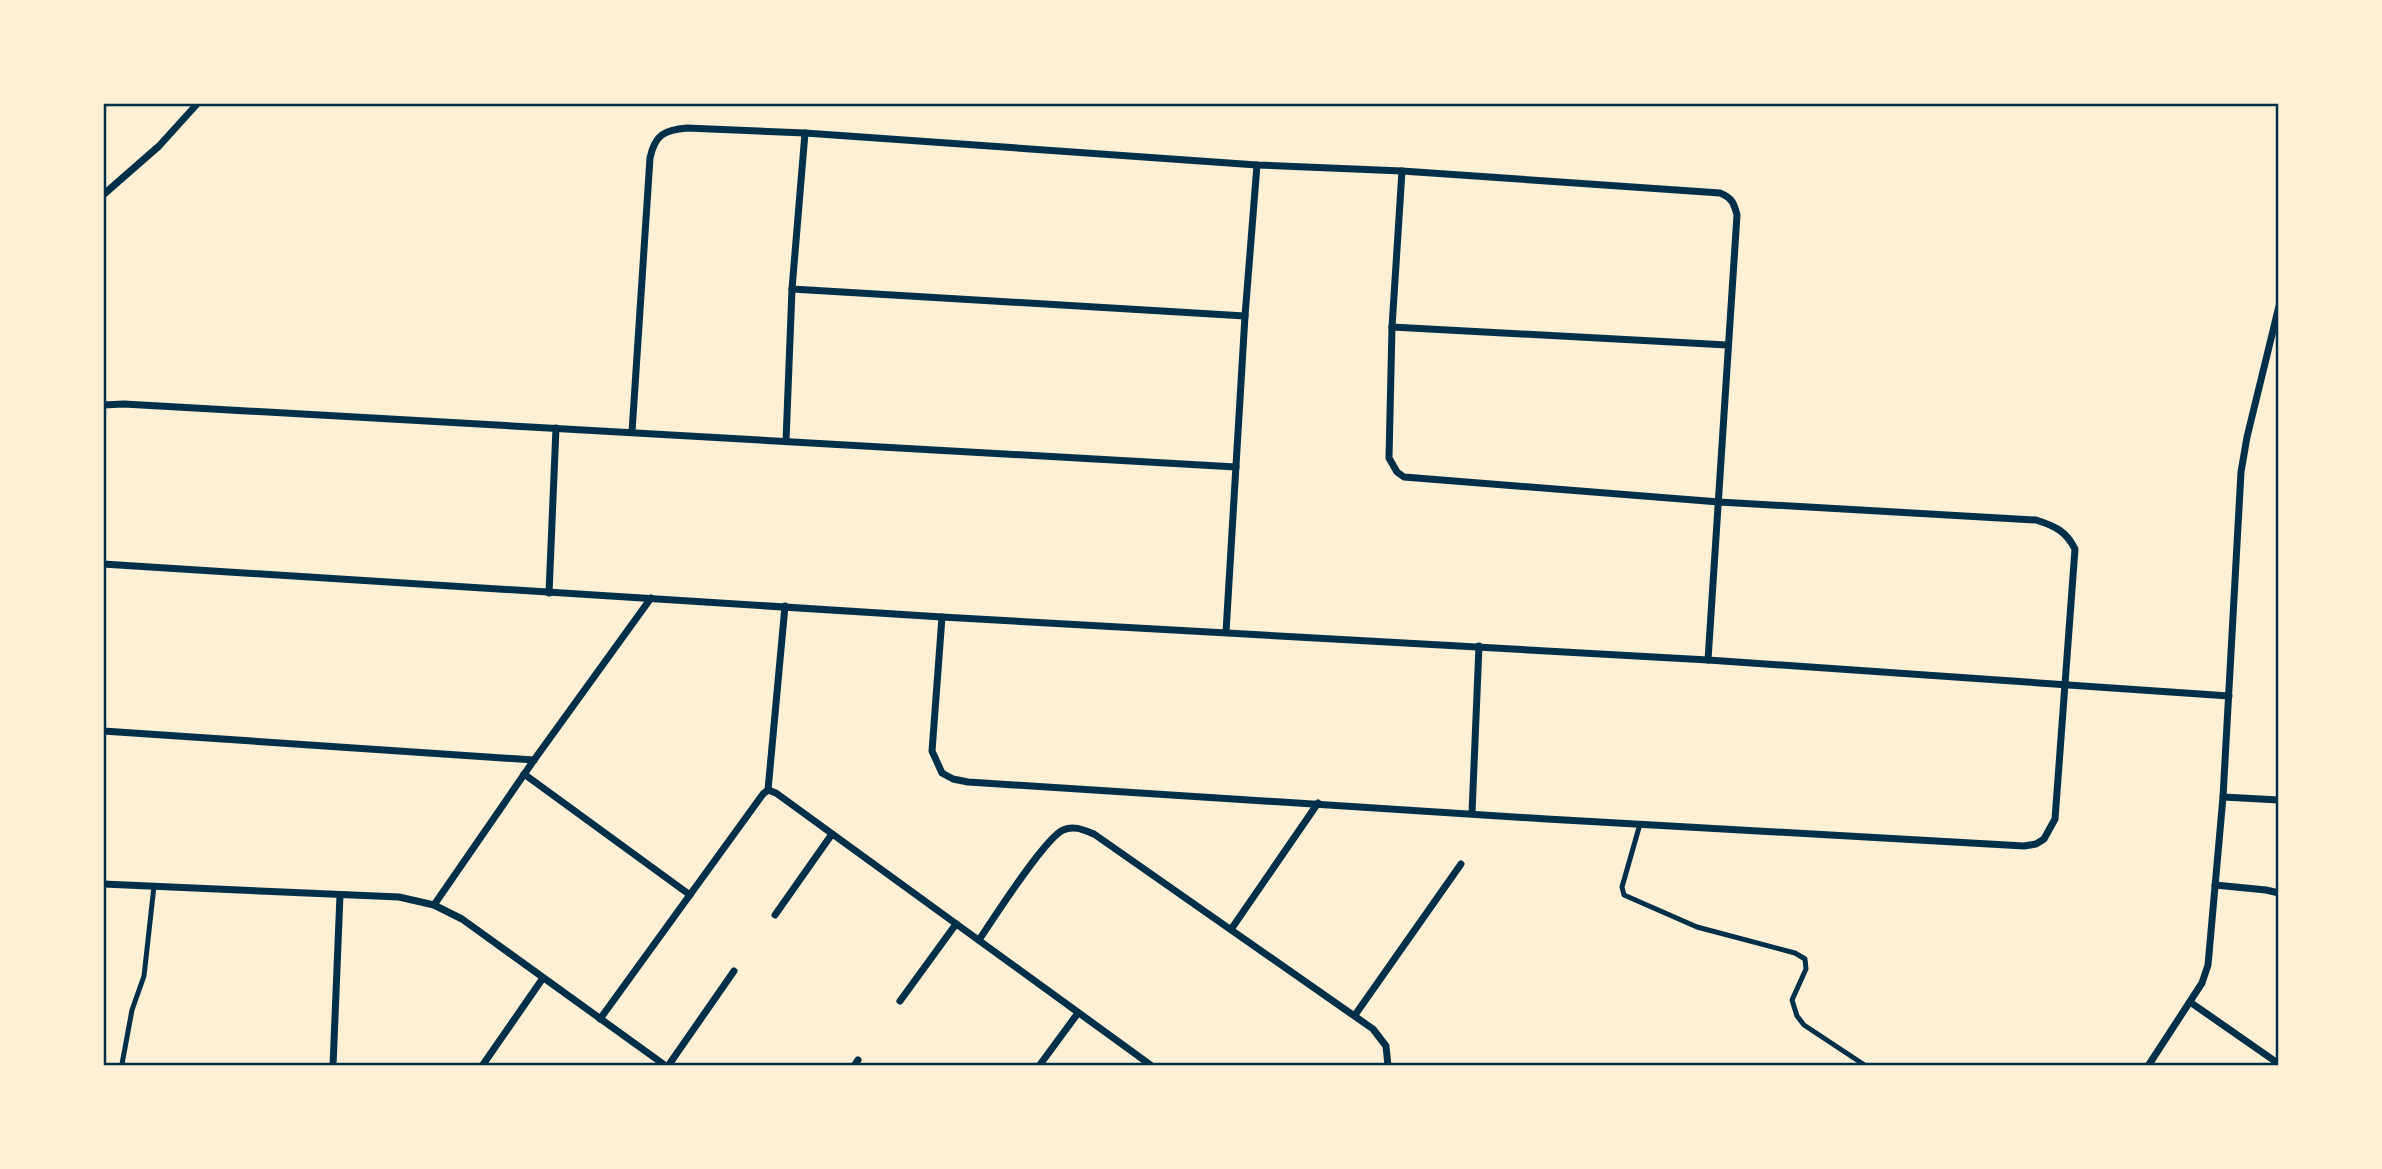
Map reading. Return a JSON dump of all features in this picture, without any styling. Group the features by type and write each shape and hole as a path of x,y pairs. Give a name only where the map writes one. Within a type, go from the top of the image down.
{"street":[{"path":"103,195 159,146 198,103"},
{"path":"632,432 652,148 662,134 670,130 687,128 805,133 1257,165 1709,191 1730,197 1735,204 1737,215 1708,660"},
{"path":"786,441 792,289 805,133"},
{"path":"1226,632 1257,165"},
{"path":"942,617 932,751 942,773 953,779 2024,846 2044,839 2055,820 2066,685 2075,549 2068,534 2054,525 2036,520 1718,502 1404,477 1397,472 1389,458 1392,327 1402,172"},
{"path":"792,289 1245,316"},
{"path":"2148,1066 2202,983 2208,965 2223,797 2241,472 2279,306"},
{"path":"1392,327 1727,345"},
{"path":"103,405 124,404 1236,467"},
{"path":"549,593 556,428"},
{"path":"103,564 942,617 1708,660 2229,696"},
{"path":"434,905 651,598"},
{"path":"768,790 785,606"},
{"path":"1472,813 1479,646"},
{"path":"103,731 534,760"},
{"path":"524,775 690,895"},
{"path":"768,790 776,793 1152,1066"},
{"path":"600,1019 762,794 768,790"},
{"path":"2223,797 2279,800"},
{"path":"1232,928 1318,803"},
{"path":"979,940 1052,837 1071,828 1082,829 1094,834 1232,928 1354,1016 1379,1036 1389,1054 1388,1066"},
{"path":"775,915 832,834"},
{"path":"1354,1016 1461,864"},
{"path":"103,884 399,897 434,905 462,919 667,1066 734,971"},
{"path":"2215,885 2279,893"},
{"path":"332,1066 340,895"},
{"path":"900,1000 956,923"},
{"path":"482,1066 543,978"},
{"path":"2190,1002 2279,1064"},
{"path":"1039,1066 1078,1013"}],"lane":[{"path":"1640,824 1622,887 1624,895 1698,927 1795,953 1805,959 1806,969 1792,1000 1797,1016 1804,1025 1866,1066"},
{"path":"122,1064 132,1010 144,976 154,886"}]}
